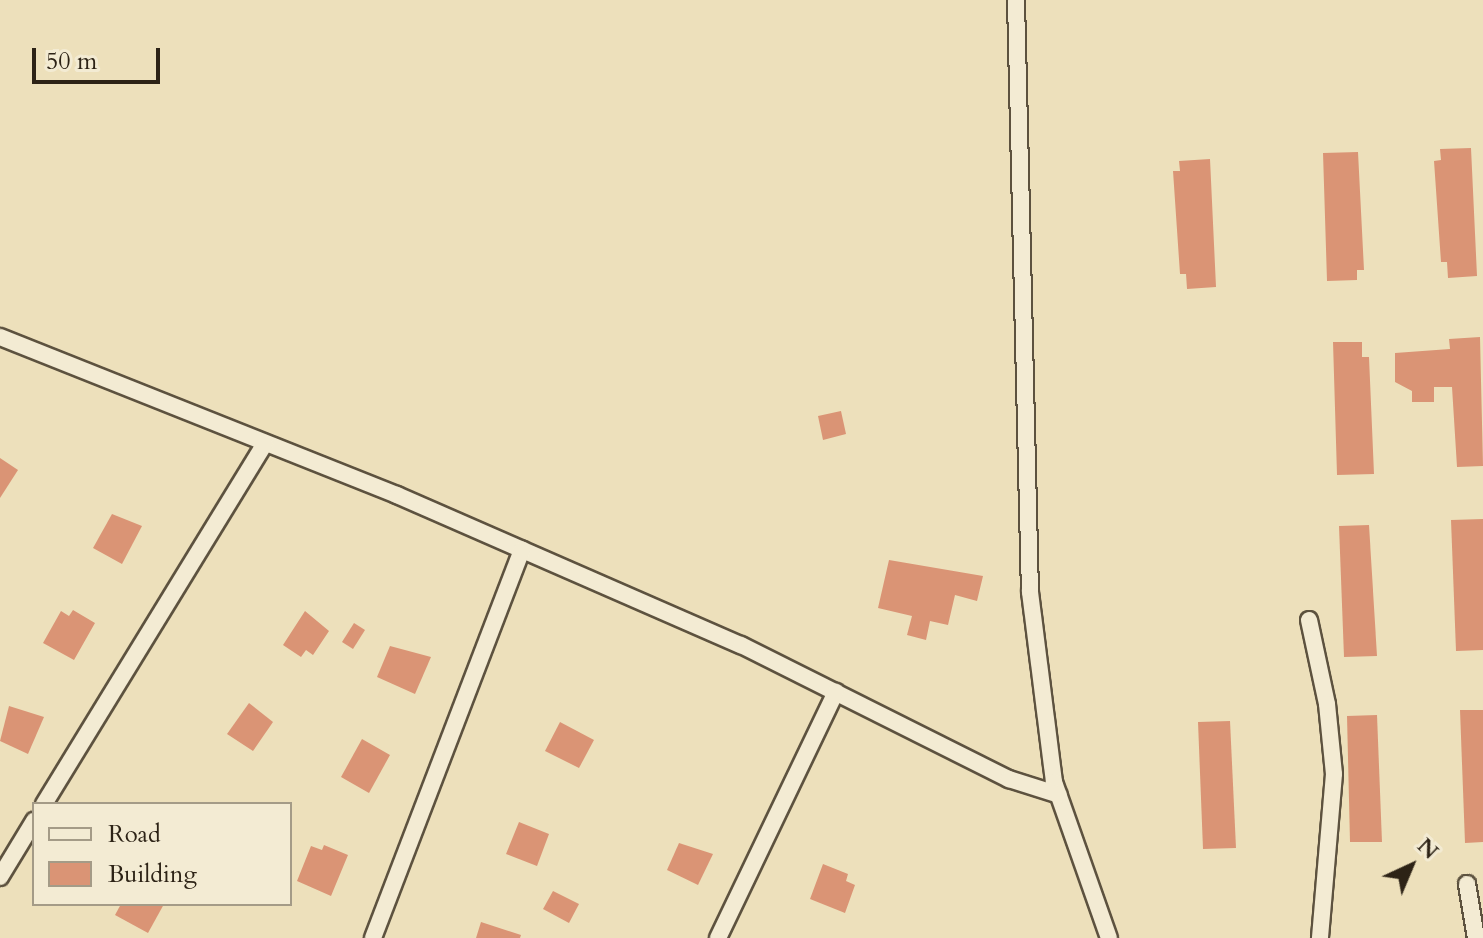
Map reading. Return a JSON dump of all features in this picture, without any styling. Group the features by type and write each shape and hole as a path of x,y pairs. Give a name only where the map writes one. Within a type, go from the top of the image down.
{"street":[{"path":"1016,0 1030,592 1059,795 1109,938"},
{"path":"0,337 522,550 836,692 1009,779 1059,795"},
{"path":"45,802 265,443"},
{"path":"373,938 522,550"},
{"path":"1309,620 1327,704 1334,774 1320,938"},
{"path":"718,938 836,692"},
{"path":"0,877 32,824"},
{"path":"1467,884 1476,938"}],"building":[{"path":"1471,148 1477,276 1448,278 1447,262 1441,262 1434,161 1441,160 1440,149"},
{"path":"1358,152 1364,270 1357,270 1357,280 1327,281 1323,153"},
{"path":"1210,159 1216,287 1187,289 1186,274 1180,274 1173,171 1180,171 1179,161"},
{"path":"1480,337 1483,466 1457,467 1452,387 1434,387 1434,402 1412,402 1412,391 1395,382 1395,353 1450,349 1449,339"},
{"path":"1333,342 1362,342 1362,357 1369,357 1374,474 1337,475"},
{"path":"841,411 846,434 823,440 818,416"},
{"path":"0,458 18,470 0,498"},
{"path":"112,514 142,526 122,564 93,548"},
{"path":"1483,519 1483,650 1456,651 1451,520"},
{"path":"1369,525 1377,656 1344,657 1339,526"},
{"path":"889,560 983,576 977,601 955,595 948,625 930,621 926,640 907,635 912,616 878,608"},
{"path":"73,610 95,623 74,660 43,643 61,611 69,616"},
{"path":"305,611 329,631 313,655 306,650 301,657 283,645"},
{"path":"354,623 365,630 353,649 342,642"},
{"path":"390,646 431,657 415,694 377,677"},
{"path":"249,703 273,722 253,751 227,734"},
{"path":"9,706 44,717 28,754 0,741"},
{"path":"1460,710 1483,710 1483,842 1465,843"},
{"path":"1377,715 1382,842 1350,842 1347,716"},
{"path":"1230,721 1236,848 1203,849 1198,722"},
{"path":"560,722 594,740 579,768 545,751"},
{"path":"362,739 390,755 369,793 341,777"},
{"path":"519,822 549,834 537,866 506,854"},
{"path":"679,843 713,854 698,885 667,870"},
{"path":"324,845 348,855 331,896 297,881 311,846 322,850"},
{"path":"823,864 848,874 846,881 855,885 845,913 810,899"},
{"path":"553,891 579,904 569,923 543,909"},
{"path":"120,906 163,906 148,933 115,915"},
{"path":"481,922 521,935 520,938 476,938"}]}
